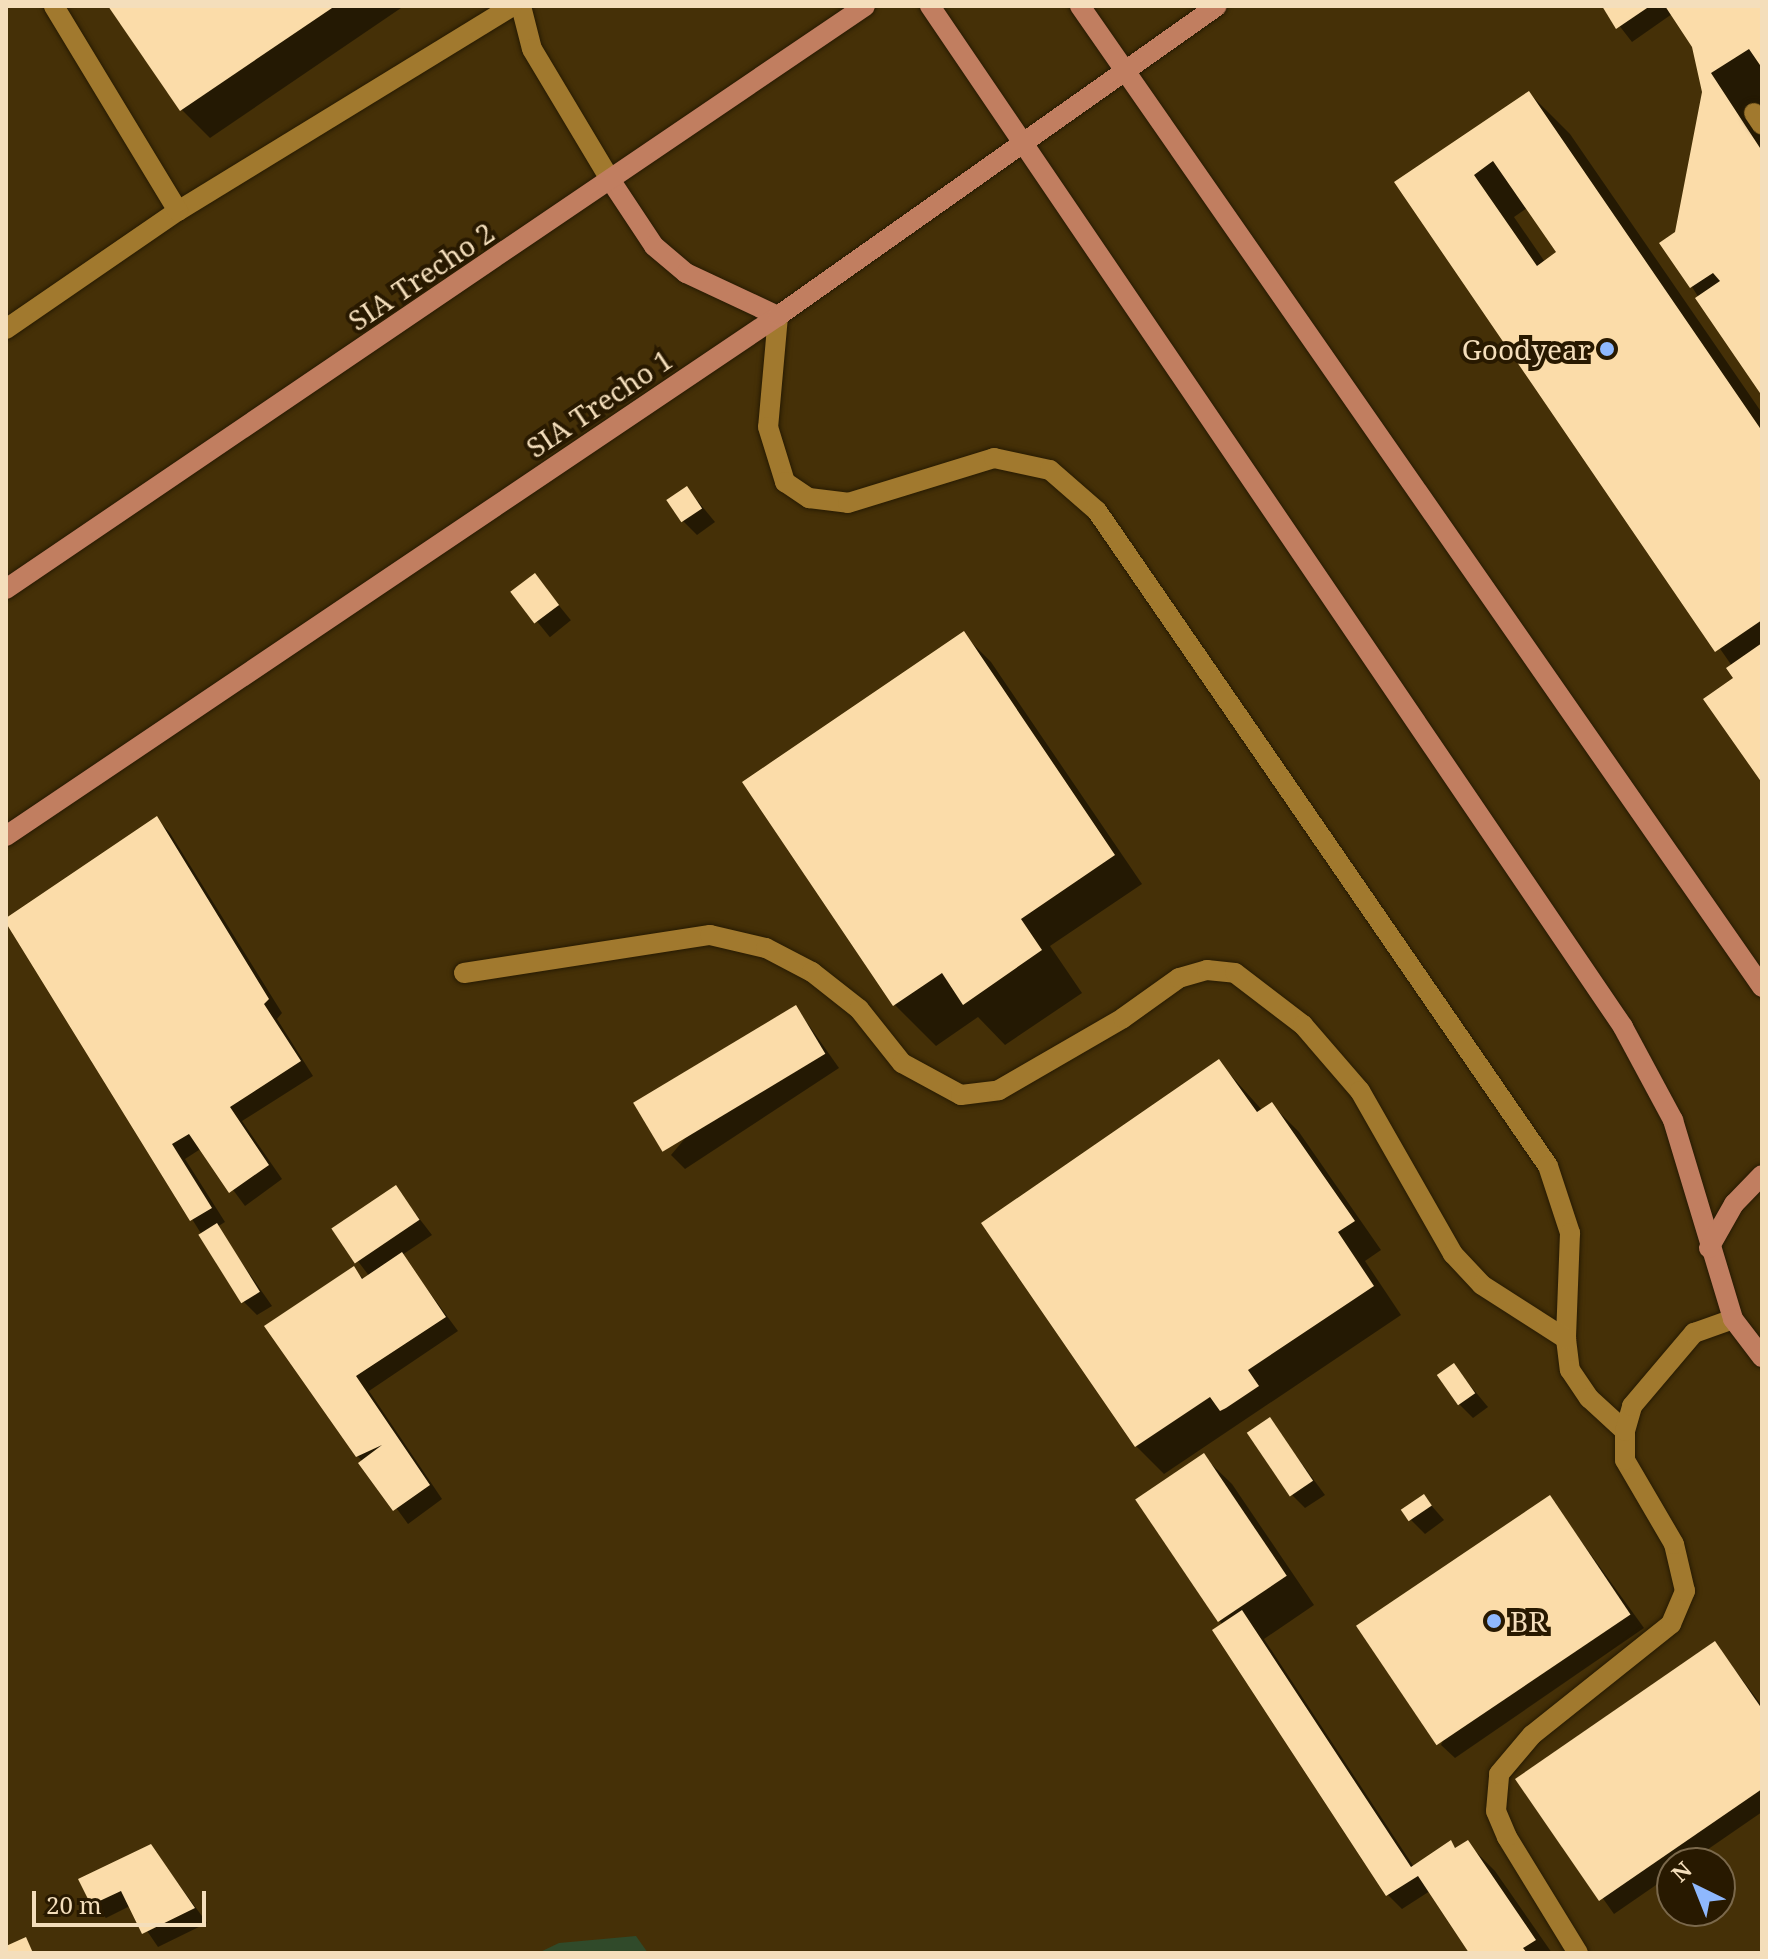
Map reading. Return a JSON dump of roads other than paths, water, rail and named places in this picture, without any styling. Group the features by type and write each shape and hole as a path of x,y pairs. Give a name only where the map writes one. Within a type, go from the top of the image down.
{"main road":[{"name":"SIA Trecho 2","path":"6,589 865,6"},
{"path":"930,6 1019,142 1623,1027 1673,1120 1709,1248 1733,1319 1762,1357"},
{"path":"1080,6 1762,987"},
{"name":"SIA Trecho 1","path":"6,836 778,316 1019,142 1217,6"},
{"path":"611,181 626,210 654,246 686,273 778,316"},
{"path":"1709,1248 1734,1204 1762,1175"}],"lane":[{"path":"54,6 178,211"},
{"path":"6,329 178,211 512,6"},
{"path":"521,6 532,49 611,181"},
{"path":"778,316 768,427 785,482 809,498 848,503 994,458 1050,470 1097,511 1548,1166 1570,1233 1566,1339 1570,1370 1589,1398 1625,1431"},
{"path":"464,973 710,935 766,948 812,972 859,1009 902,1063 961,1095 999,1090 1179,978 1207,970 1235,973 1303,1025 1360,1091 1453,1254 1482,1285 1566,1339"},
{"path":"1578,1953 1507,1837 1496,1811 1499,1774 1532,1735 1671,1624 1685,1591 1674,1544 1625,1460 1625,1431 1632,1406 1694,1333 1733,1319"}],"place":[{"name":"Goodyear","path":"1607,349"},
{"name":"BR","path":"1494,1621"}]}
